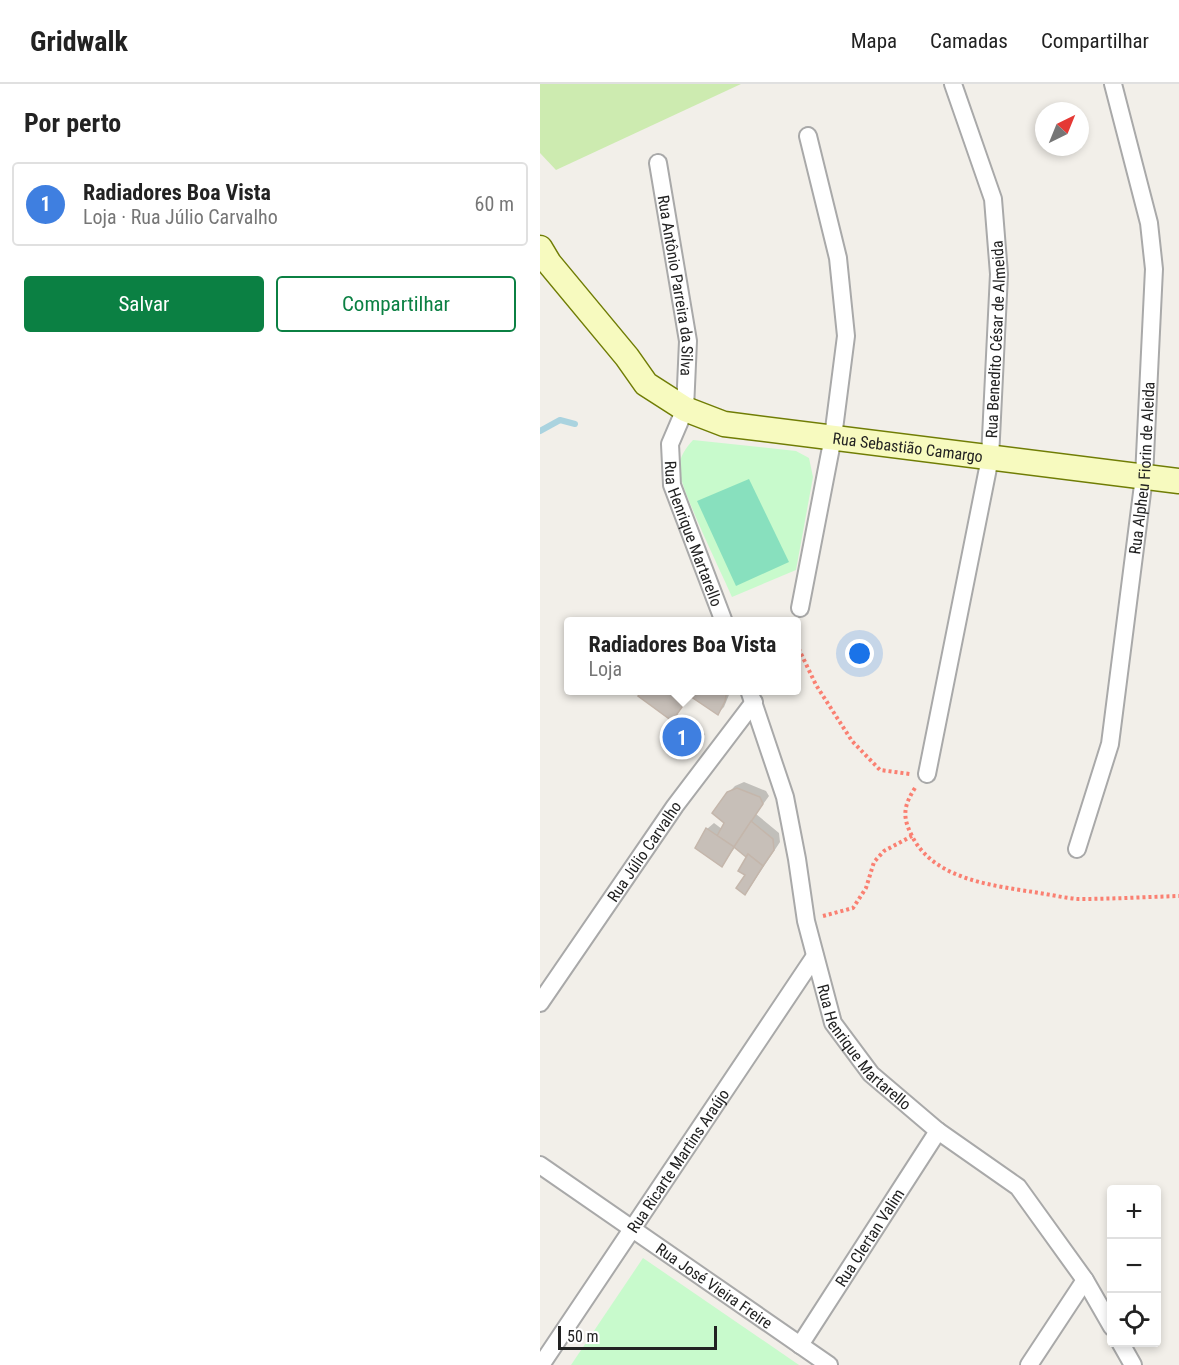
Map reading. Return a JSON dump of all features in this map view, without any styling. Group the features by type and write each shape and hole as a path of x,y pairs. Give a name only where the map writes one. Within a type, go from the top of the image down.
{"street":[{"name":"Rua Benedito César de Almeida","path":"927,774 990,458 999,274 993,199 953,84"},
{"name":"Rua Alpheu Fiorin de Aleida","path":"1077,849 1110,744 1144,477 1154,269 1149,223 1113,84"},
{"path":"801,608 833,438 846,336 838,258 808,136"},
{"name":"Rua Antônio Parreira da Silva","path":"658,164 688,341 685,409"},
{"name":"Rua Sebastião Camargo","path":"540,249 646,384 685,409 724,424 1179,481"},
{"name":"Rua Henrique Martarello","path":"685,409 670,444 672,485 722,617"},
{"name":"Rua Henrique Martarello","path":"752,696 785,797 806,921 833,1023 871,1074 938,1131 1018,1187 1085,1280 1107,1318"},
{"name":"Rua Júlio Carvalho","path":"540,1003 752,696"},
{"name":"Rua Ricarte Martins Araújo","path":"541,1365 815,956"},
{"name":"Rua Clertan Valim","path":"800,1345 938,1131"},
{"name":"Rua José Vieira Freire","path":"540,1165 829,1365"},
{"path":"1029,1365 1085,1280"},
{"path":"1123,1347 1133,1365"}],"path":[{"path":"801,654 816,685 852,741 880,771 927,774"},
{"path":"927,774 909,798 905,811 905,822 927,858 964,879 1077,898 1179,896"},
{"path":"806,921 853,908 866,888 874,862 884,851 912,836"}],"green space":[{"path":"540,84 741,84 556,170 540,153"},
{"path":"693,440 796,451 809,458 813,477 796,570 732,597 693,510 681,477 680,460"},
{"path":"749,479 789,562 736,586 697,501"},
{"path":"643,1258 799,1365 571,1365"}],"building":[{"path":"689,695 690,696 672,721 638,696"},
{"path":"691,695 726,695 718,715"},
{"path":"672,721 700,741 691,754 664,733"},
{"path":"737,788 760,797 763,804 734,847 717,836 724,823 712,813 727,792"},
{"path":"751,821 773,839 774,850 763,866 748,854 746,857 734,847"},
{"path":"706,828 734,847 722,867 695,848"},
{"path":"748,854 763,866 745,895 736,888 745,875 738,871"}],"waterway":[{"path":"540,431 560,420 575,424"}],"place":[{"name":"Radiadores Boa Vista","path":"682,737"}]}
